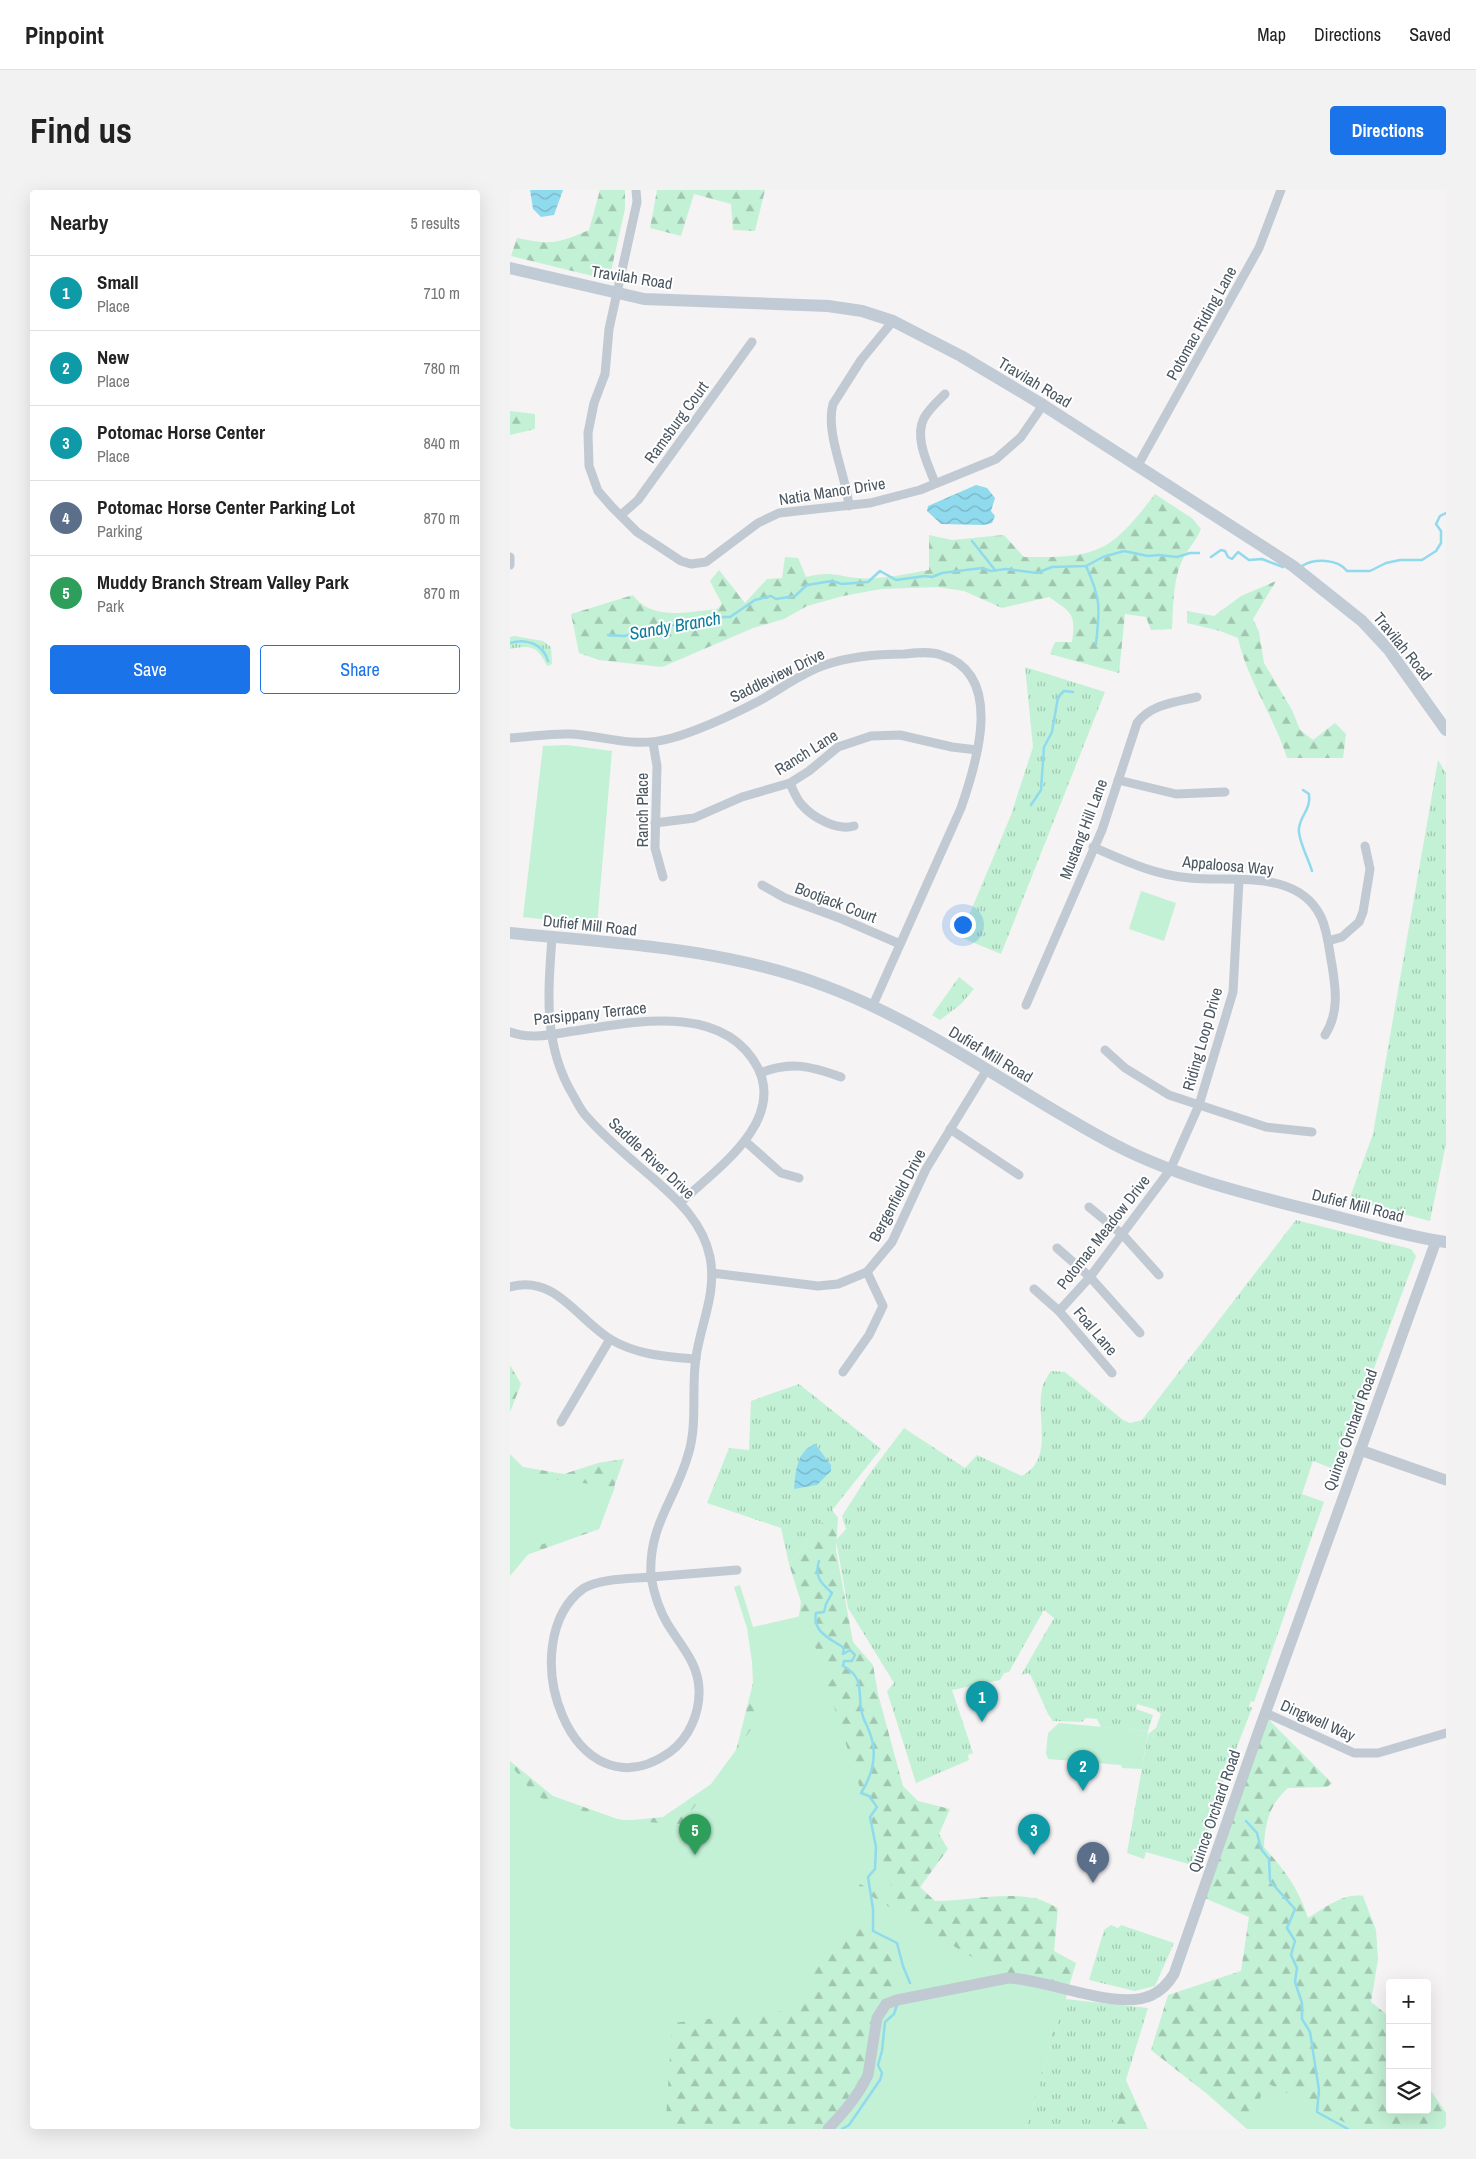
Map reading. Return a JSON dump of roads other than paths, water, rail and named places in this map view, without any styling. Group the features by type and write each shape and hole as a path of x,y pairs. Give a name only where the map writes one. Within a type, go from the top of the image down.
{"main road":[{"name":"Travilah Road","path":"510,268 618,294 675,301 828,306 862,311 893,321 961,356 1043,405 1284,559 1362,621 1389,650 1446,730"},
{"name":"Dufief Mill Road","path":"510,933 681,950 740,960 799,976 873,1005 1105,1140 1170,1170 1287,1204 1441,1242"}],"street":[{"name":"Natia Manor Drive","path":"636,190 637,202 609,328 605,374 594,403 588,433 589,466 598,491 637,532 662,551 691,564 706,562 767,517 796,510 849,506 912,492 996,459 1007,452 1021,437 1043,405"},
{"name":"Potomac Riding Lane","path":"1138,465 1259,248 1281,190"},
{"path":"849,506 847,486 834,438 831,411 833,404 861,360 893,321"},
{"name":"Ramsburg Court","path":"621,515 638,500 752,342"},
{"path":"934,483 921,442 922,425 924,418 944,394"},
{"path":"510,557 510,565"},
{"name":"Saddleview Drive","path":"510,738 569,734 632,744 653,743 673,738 728,715 827,664 865,655 920,653 940,654 959,663 976,682 982,708 977,750 961,808 873,1005"},
{"name":"Mustang Hill Lane","path":"1026,1004 1064,921 1093,847 1102,830 1134,730 1142,716 1156,708 1197,697"},
{"name":"Ranch Lane","path":"655,823 694,818 742,797 790,783 838,747 871,736 900,735 952,747 977,750"},
{"name":"Ranch Place","path":"653,743 657,766 655,848 663,877"},
{"path":"1118,780 1176,794 1225,792"},
{"path":"790,783 800,803 807,810 836,827 845,829 854,826"},
{"path":"1328,941 1342,937 1360,922 1370,869 1365,846"},
{"name":"Appaloosa Way","path":"1093,847 1158,874 1190,878 1273,882 1294,889 1312,904 1321,918 1328,941 1334,976 1336,1010 1332,1024 1325,1035"},
{"name":"Riding Loop Drive","path":"1170,1170 1199,1105 1233,992 1239,880"},
{"name":"Bootjack Court","path":"762,885 785,898 842,918 900,944"},
{"name":"Saddle River Drive","path":"552,937 548,1003 550,1035 564,1079 586,1116 605,1136 680,1202 693,1219 701,1233 709,1255 712,1273 710,1303 696,1359 693,1426 689,1454 653,1538 650,1557 651,1576 660,1610 689,1654 698,1679 698,1711 688,1732 676,1747 660,1758 642,1766 619,1768 600,1764 584,1756 570,1744 557,1726"},
{"name":"Parsippany Terrace","path":"510,1032 537,1036 639,1021 686,1023 712,1029 733,1038 751,1054 760,1074 764,1094 762,1112 754,1129 745,1142 680,1202"},
{"path":"1105,1050 1125,1068 1153,1088 1266,1127 1312,1132"},
{"path":"760,1074 789,1065 815,1068 841,1077"},
{"name":"Bergenfield Drive","path":"712,1273 818,1286 838,1284 867,1272 892,1242 926,1169 986,1071"},
{"path":"950,1129 1019,1175"},
{"path":"745,1142 781,1173 799,1178"},
{"name":"Potomac Meadow Drive","path":"1059,1311 1123,1235 1170,1170"},
{"path":"1089,1208 1123,1235 1159,1275"},
{"name":"Quince Orchard Road","path":"828,2129 857,2096 868,2075 877,2018 886,2004 897,2000 1008,1978 1026,1978 1103,1997 1131,2000 1152,1995 1168,1982 1174,1974 1360,1450 1441,1242"},
{"path":"1057,1248 1090,1276 1140,1333"},
{"path":"843,1372 869,1335 883,1306 867,1272"},
{"path":"511,1285 527,1284 548,1289 557,1294 610,1339 631,1349 657,1356 696,1359"},
{"name":"Foal Lane","path":"1034,1290 1059,1311 1112,1373"},
{"path":"561,1422 610,1339"},
{"path":"1360,1450 1446,1480"},
{"path":"552,1614 572,1595 598,1583 651,1576 737,1570"},
{"name":"Dingwell Way","path":"1266,1713 1354,1753 1378,1753 1445,1736"}],"water":[{"path":"530,190 563,190 554,215 541,217 533,209"},
{"path":"976,485 987,488 995,498 991,511 995,516 992,523 984,525 941,524 927,511 928,506"},
{"path":"815,1444 831,1465 831,1471 817,1485 794,1489 798,1463 804,1452"}],"waterway":[{"name":"Sandy Branch","path":"1302,566 1307,563 1326,561 1338,564 1347,571 1370,571 1386,563 1400,560 1422,560 1436,551 1441,543 1441,531 1436,524 1440,516 1446,513"},
{"path":"972,541 995,570"},
{"name":"Sandy Branch","path":"1211,557 1221,550 1225,551 1228,557 1232,559 1238,552 1249,560 1262,559 1283,567"},
{"name":"Sandy Branch","path":"608,635 624,636 709,617 730,617 755,600 771,596 776,599 795,596 807,585 832,581 842,584 868,582 880,571 896,580 925,576 932,577 942,573 982,568 991,571 1006,569 1037,573 1052,567 1086,566 1103,557 1124,551 1148,556 1177,557 1190,553 1199,553"},
{"path":"1086,566 1097,596 1098,621 1096,644"},
{"path":"510,643 522,641 533,644 542,650 548,661"},
{"path":"1031,805 1041,790 1044,747 1052,732 1058,697 1064,691 1073,692"},
{"path":"1303,790 1309,794 1309,804 1300,823 1299,832 1301,843 1312,871"},
{"path":"819,1561 818,1576 832,1593 824,1612 816,1613 817,1625 828,1638 844,1648 843,1654 850,1650 855,1655 852,1661 844,1661 843,1666 858,1681 863,1715 872,1739 873,1763 869,1778 861,1793 869,1796 877,1807 870,1817 876,1847 875,1869 868,1877 873,1909 873,1931 897,1943 910,1983"},
{"path":"1246,1821 1257,1833 1261,1849 1269,1859 1270,1881 1295,1909 1287,1928 1295,1941 1291,1955 1297,1968 1295,1982 1302,2003 1302,2019 1310,2032 1319,2090 1317,2112 1348,2129"},
{"path":"842,2129 849,2125 880,2080 882,2073 878,2065 882,2051 885,2022 894,2014 897,2005"}],"place":[{"name":"Small","path":"982,1722"},
{"name":"New","path":"1083,1791"},
{"name":"Muddy Branch Stream Valley Park","path":"695,1855"},
{"name":"Potomac Horse Center","path":"1034,1855"},
{"name":"Potomac Horse Center Parking Lot","path":"1093,1883"}]}
